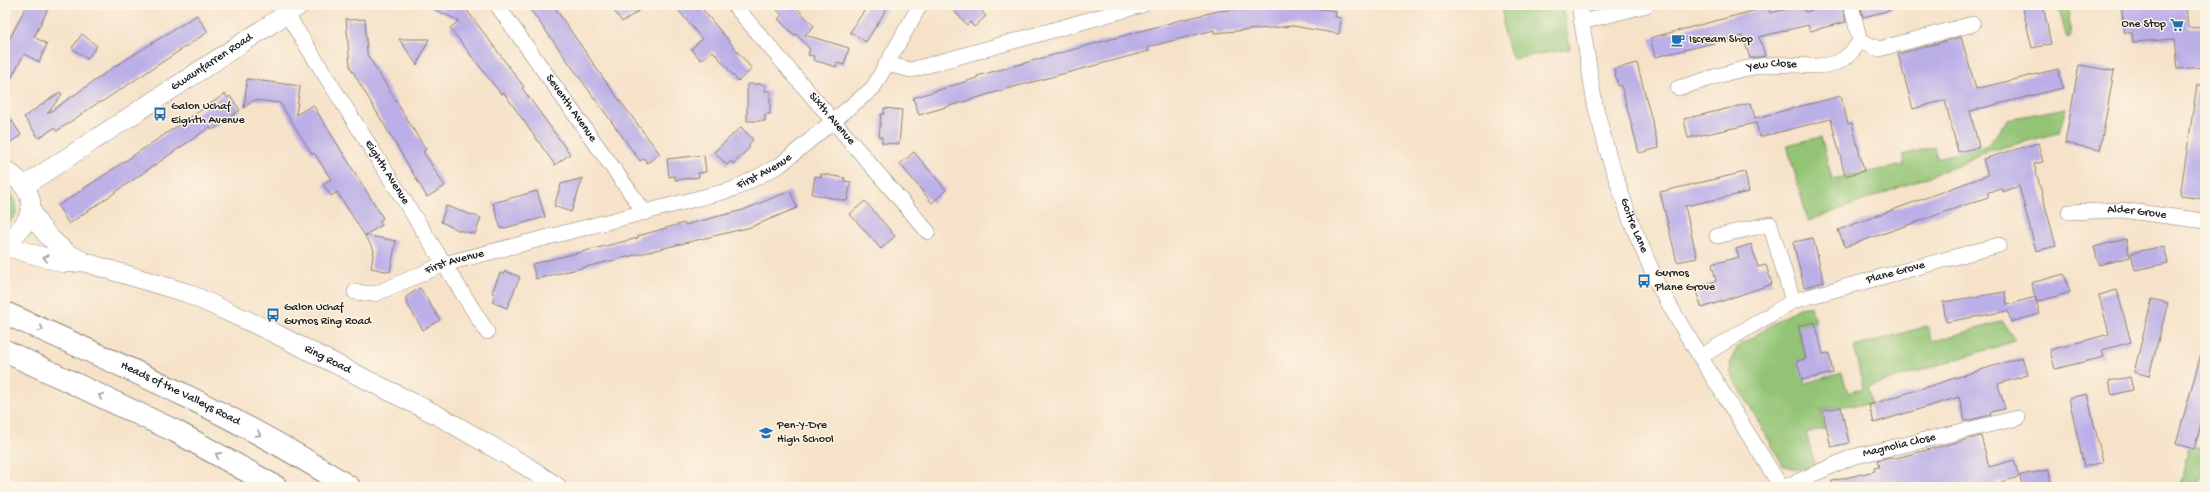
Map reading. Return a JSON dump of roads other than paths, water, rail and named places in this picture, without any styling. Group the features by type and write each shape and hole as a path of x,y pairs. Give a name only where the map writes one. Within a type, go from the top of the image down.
{"highway":[{"name":"Heads of the Valleys Road","path":"5,313 190,398 304,458 349,487"},
{"path":"5,351 175,431 276,487"}],"street":[{"name":"Seventh Avenue","path":"496,5 645,213"},
{"name":"Sixth Avenue","path":"734,5 928,232"},
{"name":"First Avenue","path":"355,292 375,294 444,264 734,189 780,165 834,122 873,88 920,5"},
{"path":"887,64 911,70 1142,5"},
{"name":"Goitre Lane","path":"1579,5 1595,105 1617,182 1658,284 1700,357 1781,487"},
{"path":"1582,22 1646,5"},
{"path":"1851,5 1860,41 1879,49 1973,24"},
{"name":"Gwaunfarren Road","path":"24,186 289,8"},
{"name":"Eighth Avenue","path":"289,8 444,264 487,332"},
{"name":"Yew Close","path":"1678,88 1768,64 1816,66 1835,62 1851,54 1860,41"},
{"path":"5,170 18,178 24,186"},
{"name":"Ring Road","path":"24,186 31,202 32,210 39,224 50,238 67,253 84,262 187,293 270,330 439,416 526,466 557,487"},
{"path":"5,240 16,235 30,217 32,210"},
{"name":"Alder Grove","path":"2069,212 2121,210 2205,221"},
{"path":"1717,236 1770,224 1793,301"},
{"name":"Plane Grove","path":"1700,357 1793,301 1999,245"},
{"name":"Ring Road","path":"5,246 64,263 84,262"},
{"name":"Magnolia Close","path":"1785,487 1852,457 2018,418"}],"place":[{"name":"One Stop","path":"2177,25"},
{"name":"Iscream Shop","path":"1678,40"},
{"name":"Galon Uchaf Eighth Avenue","path":"160,114"},
{"name":"Gurnos Plane Grove","path":"1644,281"},
{"name":"Galon Uchaf Gurnos Ring Road","path":"273,315"},
{"name":"Pen-Y-Dre High School","path":"766,433"}]}
